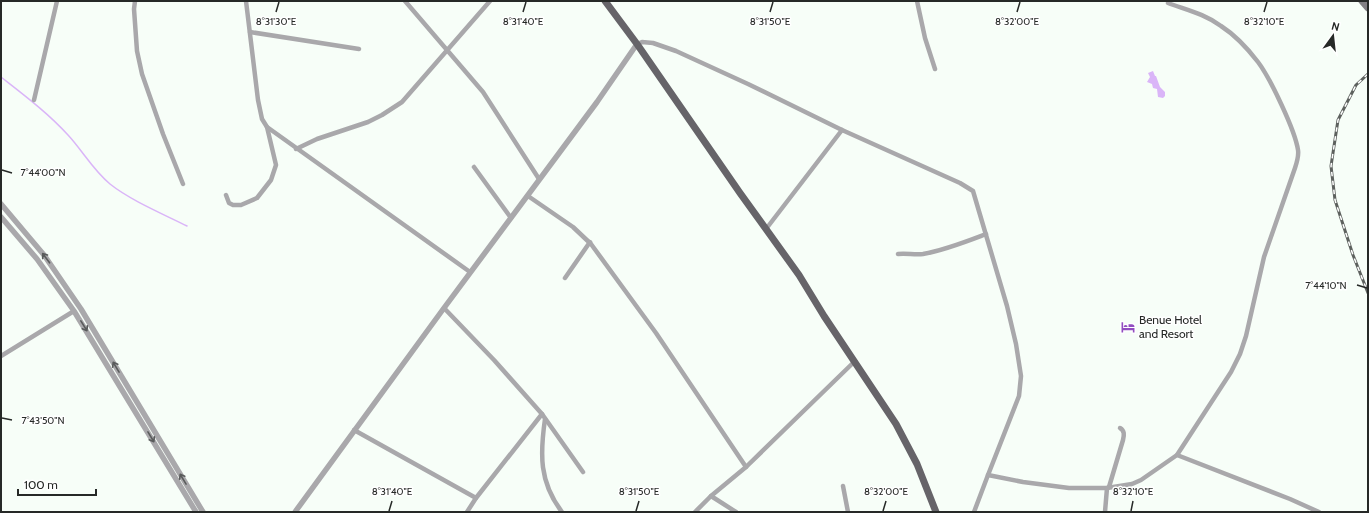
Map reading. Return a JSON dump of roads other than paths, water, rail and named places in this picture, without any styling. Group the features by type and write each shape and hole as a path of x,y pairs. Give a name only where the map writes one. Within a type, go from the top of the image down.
{"main road":[{"path":"605,1 637,44 740,193 799,275 824,316 896,424 918,464 936,512"},
{"path":"1362,1 1368,8"}],"street":[{"path":"34,100 57,1"},
{"path":"135,1 134,8 137,52 142,74 163,134 183,184"},
{"path":"226,195 229,203 232,205 241,205 257,198 271,180 276,166 267,127 262,119 258,100 246,1"},
{"path":"405,1 483,92 539,179"},
{"path":"296,150 317,139 368,122 402,102 490,1"},
{"path":"917,1 925,38 935,69"},
{"path":"988,475 1022,482 1069,488 1108,487 1132,484 1141,480 1177,455 1231,372 1240,354 1246,336 1264,257 1298,159 1298,150 1293,131 1269,80 1258,62 1233,35 1206,16 1168,3"},
{"path":"250,32 359,49"},
{"path":"295,512 470,272 528,196 637,44 642,42 653,43 676,51 842,130 964,185 973,191 1007,306 1016,344 1021,383 1020,396 974,512"},
{"path":"267,127 296,150 470,272"},
{"path":"766,229 842,130"},
{"path":"474,167 511,218"},
{"path":"528,196 573,227 590,242 660,340 746,467"},
{"path":"1,204 44,254 81,309 203,512"},
{"path":"1,217 37,259 74,311 196,512"},
{"path":"898,254 921,254 941,250 986,234"},
{"path":"565,278 590,242"},
{"path":"444,308 494,360 544,416 583,472"},
{"path":"1,356 74,311"},
{"path":"695,512 711,496 746,467 855,361"},
{"path":"467,512 476,498 544,416"},
{"path":"544,416 541,456 543,469 549,492 562,512"},
{"path":"1105,512 1108,487 1123,440 1124,433 1120,428"},
{"path":"354,430 476,498"},
{"path":"1177,455 1290,499 1319,512"},
{"path":"843,486 848,512"},
{"path":"711,496 736,512"}],"waterway":[{"path":"1,77 36,104 52,119 73,141 98,173 110,184 137,201 187,226"}],"railway":[{"path":"1368,74 1356,85 1338,120 1331,166 1335,200 1353,255 1368,293"}],"place":[{"name":"Benue Hotel and Resort","path":"1128,327"}]}
